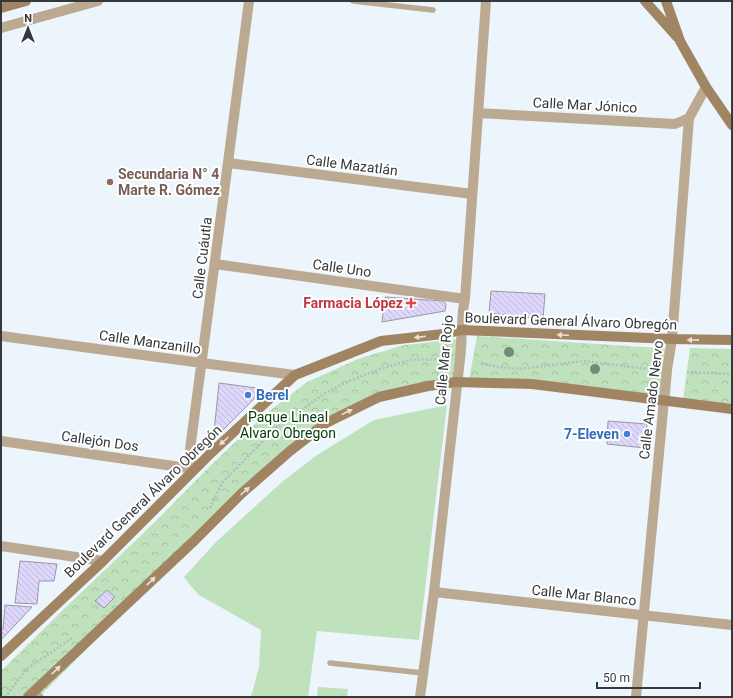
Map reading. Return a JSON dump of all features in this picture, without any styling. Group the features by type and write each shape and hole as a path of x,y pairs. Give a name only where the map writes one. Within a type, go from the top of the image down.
{"main road":[{"path":"1,8 26,1"},
{"path":"645,1 680,41"},
{"path":"666,1 680,41 706,87 732,125"},
{"name":"Boulevard General Álvaro Obregón","path":"3,651 103,562 211,453 296,375 381,341 443,334 461,330 672,339 732,340"},
{"path":"34,695 242,493 290,450 326,423 379,397 428,386 456,382 532,384 732,408"}],"street":[{"path":"1,28 98,1"},
{"name":"Calle Cuáutla","path":"194,470 189,457 216,264 249,1"},
{"name":"Calle Mar Rojo","path":"420,697 434,592 456,382 460,358 486,1"},
{"name":"Calle Amado Nervo","path":"636,697 667,370 672,339 689,118 706,87"},
{"name":"Calle Mar Jónico","path":"478,113 675,124 689,118"},
{"name":"Calle Mazatlán","path":"228,163 472,194"},
{"name":"Calle Uno","path":"216,264 465,299"},
{"name":"Calle Manzanillo","path":"1,336 296,375"},
{"name":"Callejón Dos","path":"1,441 194,470"},
{"path":"1,546 103,562"},
{"name":"Calle Mar Blanco","path":"434,592 732,625"}],"lane":[{"path":"353,1 433,10"},
{"path":"330,663 423,673"}],"path":[{"path":"444,348 446,362"},
{"path":"482,363 498,367 519,369 585,361 657,370"},
{"path":"686,372 732,374"}],"green space":[{"path":"477,336 673,349 670,397 469,380"},
{"name":"Paque Lineal Alvaro Obregon","path":"467,338 466,354 460,380 428,383 328,422 253,482 39,697 1,697 1,671 231,446 267,413 307,382 358,359 404,345"},
{"path":"690,348 732,349 732,404 683,400"},
{"path":"447,405 419,640 317,631 308,697 251,697 259,667 261,630 199,595 184,577 217,541 282,482 317,455 374,420"},
{"path":"318,687 348,689 347,697 317,697"}],"building":[{"path":"491,291 545,294 543,319 489,313"},
{"path":"385,297 443,301 446,304 445,311 382,322"},
{"path":"219,383 264,389 219,434 214,432"},
{"name":"7-Eleven","path":"608,421 647,424 645,448 607,444"},
{"path":"20,561 57,564 54,581 39,581 37,604 15,603"},
{"path":"107,590 115,597 104,608 95,601"},
{"path":"5,605 32,607 1,640 1,629 3,629"}],"place":[{"name":"Secundaria N° 4 Marte R. Gómez","path":"110,182"},
{"name":"Farmacia López","path":"411,303"},
{"name":"Berel","path":"248,395"},
{"name":"7-Eleven","path":"627,434"}]}
